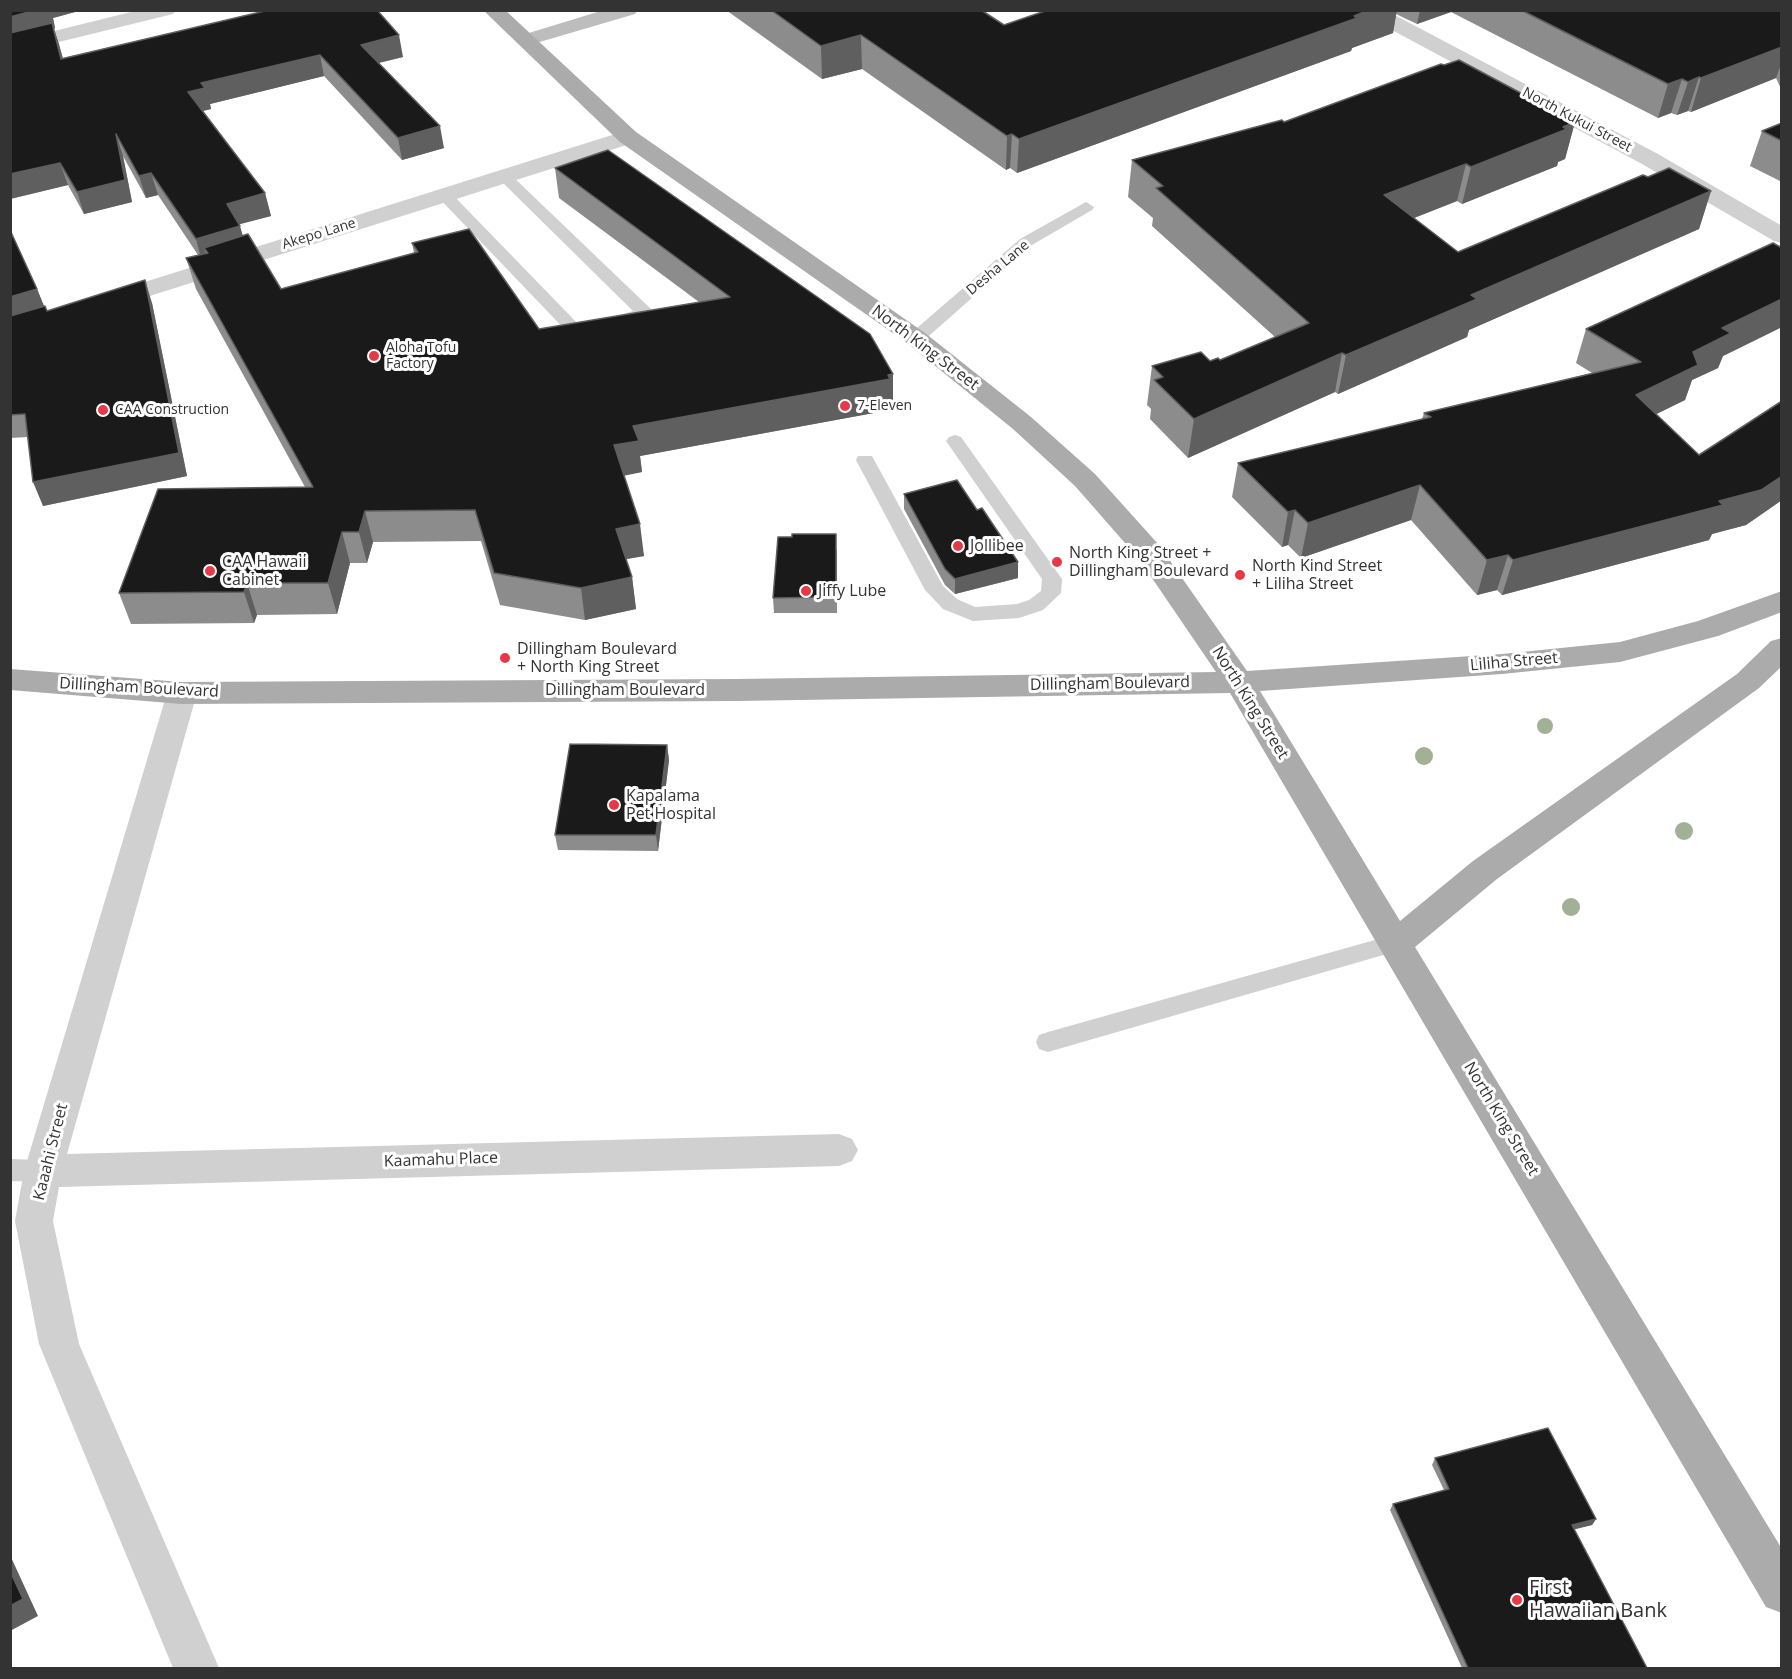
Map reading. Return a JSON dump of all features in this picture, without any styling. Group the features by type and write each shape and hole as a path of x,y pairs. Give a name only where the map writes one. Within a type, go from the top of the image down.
{"main road":[{"name":"North King Street","path":"493,10 628,137 916,338 1045,443 1108,505 1149,552 1239,682 1782,1591"},
{"name":"Liliha Street","path":"1239,682 1502,664 1620,652 1707,629 1782,601"},
{"path":"1396,943 1485,870 1748,681 1782,648"},
{"name":"Dillingham Boulevard","path":"10,680 182,693 737,690 1239,682"}],"street":[{"path":"10,48 166,10"},
{"path":"526,40 628,10"},
{"name":"North Kukui Street","path":"1369,10 1650,159 1782,236"},
{"name":"Akepo Lane","path":"88,308 628,137"},
{"name":"Kaaahi Street","path":"182,693 27,1171 34,1221 59,1344 196,1668"},
{"name":"Kaamahu Place","path":"27,1171 839,1150"}],"lane":[{"path":"444,195 578,333 645,313 504,176"},
{"name":"Desha Lane","path":"916,338 1026,242 1086,207"},
{"path":"865,460 935,590 950,604 973,614 1019,611 1036,605 1051,593 1052,579 955,441"},
{"path":"1048,1042 1396,943"}],"building":[{"path":"10,10 36,10 10,17"},
{"path":"269,10 377,10 399,35 361,45 440,126 398,138 320,55 201,83 205,88 188,92 265,193 227,204 240,226 196,239 151,173 139,176 116,134 125,180 77,192 60,163 10,174 10,33 52,23 61,59"},
{"path":"771,10 981,10 1004,25 1048,10 1369,10 1354,16 1357,18 1019,139 1012,134 1007,136 861,35 821,46"},
{"path":"1521,10 1782,10 1782,47 1701,78 1688,82 1682,79 1668,84"},
{"path":"1459,60 1575,122 1563,127 1567,129 1471,167 1466,164 1384,195 1458,252 1643,175 1648,177 1669,168 1711,191 1471,295 1477,299 1346,355 1342,353 1194,419 1154,380 1163,377 1152,366 1201,352 1210,361 1218,358 1220,360 1309,323 1156,188 1163,186 1132,160 1282,120 1284,122 1441,64"},
{"path":"1782,123 1782,141 1762,131"},
{"path":"608,150 870,334 893,374 888,375 890,379 633,426 639,441 614,445 640,524 616,529 632,577 581,588 494,573 475,510 365,511 359,532 342,532 328,583 247,583 244,592 119,593 158,489 313,487 186,258 208,253 204,248 248,234 281,289 418,252 412,243 469,229 539,329 730,297 555,168"},
{"path":"10,230 37,289 10,297"},
{"path":"1773,243 1782,248 1782,299 1722,328 1731,333 1693,352 1698,365 1636,395 1699,455 1782,401 1782,476 1761,490 1719,501 1723,505 1513,560 1508,555 1487,560 1420,485 1308,523 1295,510 1288,512 1238,463 1431,417 1424,413 1641,362 1586,329"},
{"name":"CAA Construction","path":"145,280 179,453 33,482 25,414 10,415 10,316 45,306 47,311"},
{"name":"Jollibee","path":"957,480 977,510 982,508 1018,562 955,579 945,569 904,494"},
{"name":"Jiffy Lube","path":"792,534 836,534 836,597 773,598 778,537 792,537"},
{"name":"Kapalama Pet Hospital","path":"570,744 667,745 656,835 555,835"},
{"name":"First Hawaiian Bank","path":"1548,1428 1596,1519 1572,1525 1647,1668 1468,1668 1393,1504 1449,1489 1435,1458"},
{"path":"10,1571 23,1599 10,1606"}],"place":[{"name":"Aloha Tofu Factory","path":"374,356"},
{"name":"7-Eleven","path":"845,406"},
{"name":"CAA Construction","path":"103,410"},
{"name":"Jollibee","path":"958,546"},
{"name":"North King Street + Dillingham Boulevard","path":"1057,562"},
{"name":"CAA Hawaii Cabinet","path":"210,571"},
{"name":"North Kind Street + Liliha Street","path":"1240,575"},
{"name":"Jiffy Lube","path":"806,591"},
{"name":"Dillingham Boulevard + North King Street","path":"505,658"},
{"name":"Kapalama Pet Hospital","path":"614,805"},
{"name":"First Hawaiian Bank","path":"1517,1600"}]}
